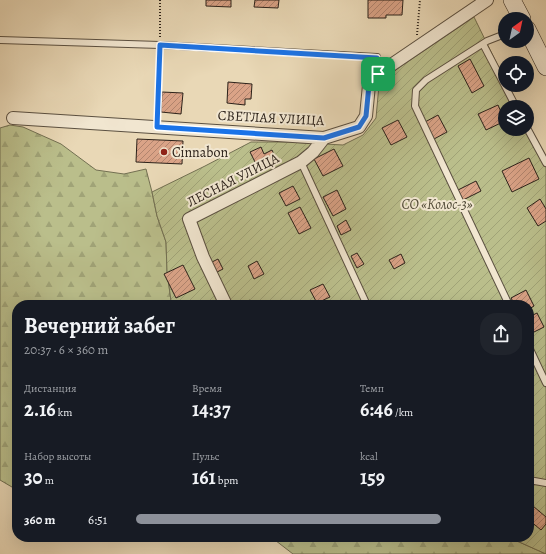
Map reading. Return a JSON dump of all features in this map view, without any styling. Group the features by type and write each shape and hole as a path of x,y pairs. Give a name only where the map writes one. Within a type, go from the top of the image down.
{"street":[{"name":"СВЕТЛАЯ УЛИЦА","path":"13,118 324,138 359,127 366,116 369,85 378,74 487,0"},
{"path":"512,0 518,12"},
{"path":"534,43 546,67"},
{"name":"ЛЕСНАЯ УЛИЦА","path":"224,300 203,257 189,219 301,162 313,152 324,138"}],"lane":[{"path":"498,37 482,44 426,80 416,90 415,106 507,300"},
{"path":"0,40 160,45 377,58 378,74"},
{"path":"482,44 512,100"},
{"path":"531,136 546,163"},
{"path":"301,162 365,300"},
{"path":"534,358 546,383"},
{"path":"534,481 546,483"}],"path":[{"path":"157,127 160,0"},
{"path":"416,48 420,0"}],"green space":[{"name":"СО «Колос-3»","path":"474,17 498,66 498,92 511,92 515,100 498,100 498,136 532,136 546,163 546,554 519,542 534,542 534,300 171,300 167,271 166,242 157,216 152,192 251,142 288,142 343,145 363,135 376,118 379,85 397,69"},
{"path":"10,125 23,127 61,144 96,170 124,174 146,169 157,216 166,242 167,271 171,300 12,300 12,487 0,480 0,128"},
{"path":"277,542 519,542 546,554 293,554"}],"building":[{"path":"206,0 231,0 231,7 206,6"},
{"path":"255,0 279,0 278,8 254,7"},
{"path":"368,0 403,0 402,15 386,15 386,18 368,18"},
{"path":"470,59 484,86 472,93 458,66"},
{"path":"228,82 252,84 251,99 245,99 245,105 227,103"},
{"path":"162,92 183,93 181,114 161,112"},
{"path":"498,105 498,124 486,130 478,114"},
{"path":"438,115 447,132 434,139 425,122"},
{"path":"398,120 407,137 391,145 382,128"},
{"path":"137,139 183,141 182,164 136,162"},
{"path":"261,147 264,154 272,150 276,159 258,168 250,152"},
{"path":"334,149 343,166 323,176 314,159"},
{"path":"529,158 539,179 512,192 502,171"},
{"path":"476,181 481,191 463,200 458,190"},
{"path":"293,186 300,199 286,206 279,193"},
{"path":"337,190 346,209 333,216 323,197"},
{"path":"540,199 546,209 546,221 538,226 527,208"},
{"path":"300,207 311,228 299,234 288,213"},
{"path":"346,220 351,230 341,235 337,226"},
{"path":"357,253 364,264 357,268 351,256"},
{"path":"401,254 405,263 394,269 389,260"},
{"path":"218,259 223,269 215,273 210,263"},
{"path":"257,261 264,274 254,279 248,266"},
{"path":"183,265 195,289 176,298 164,274"},
{"path":"323,284 330,297 324,300 315,300 310,290"},
{"path":"526,290 531,300 512,300 511,298"},
{"path":"537,313 544,327 534,332 534,314"},
{"path":"534,507 546,517 546,524 541,530 534,524"}],"place":[{"name":"Cinnabon","path":"164,152"}],"route":[{"path":"160,45 377,58 378,74 369,85 366,116 359,127 324,138 157,127 160,45"}]}
